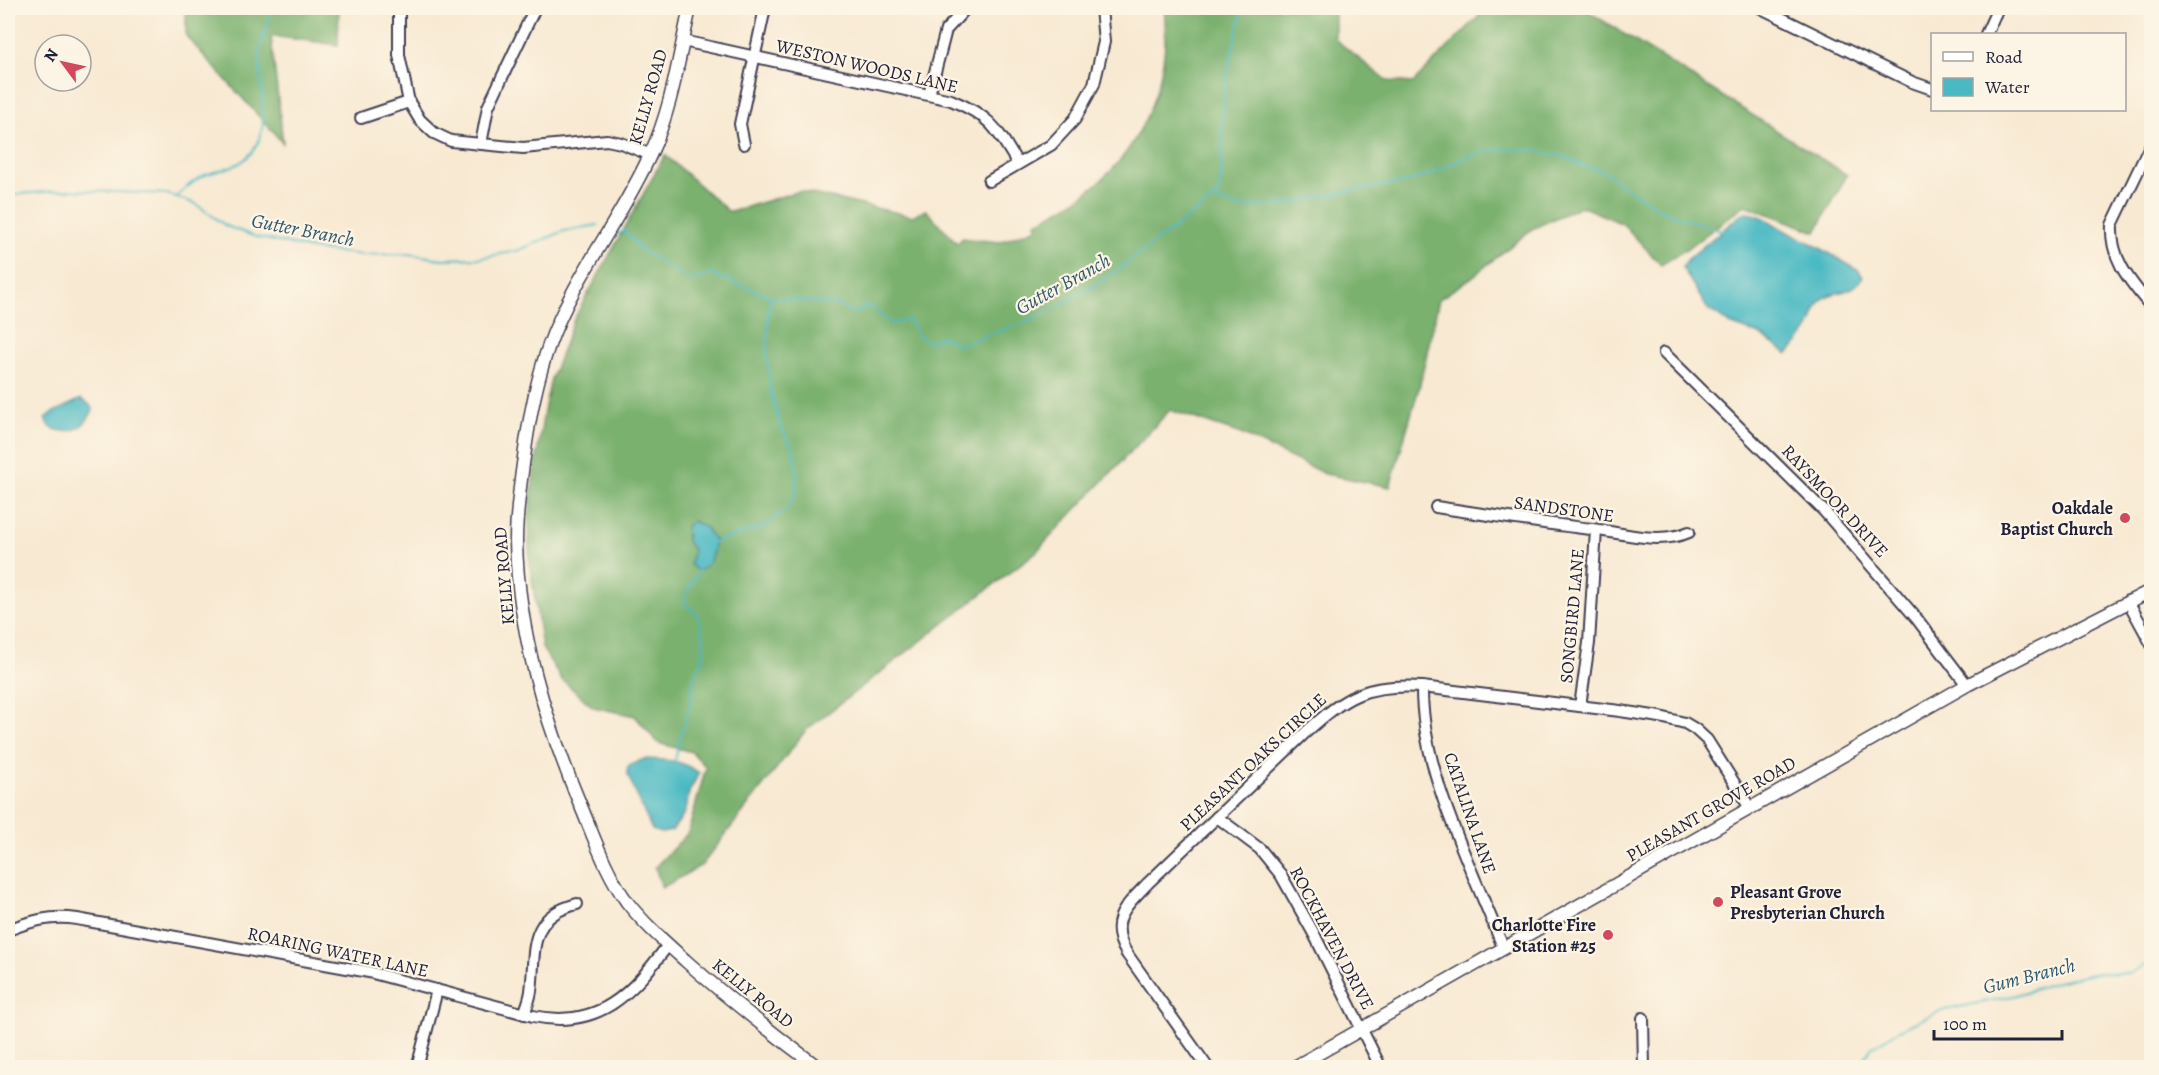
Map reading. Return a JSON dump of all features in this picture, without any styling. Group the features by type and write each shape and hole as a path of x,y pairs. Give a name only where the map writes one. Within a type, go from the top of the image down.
{"street":[{"path":"399,8 399,55 409,102 424,125 439,137 452,141 523,148 607,140 651,155"},
{"path":"481,144 488,107 534,8"},
{"name":"KELLY ROAD","path":"690,8 668,107 651,155 581,276 550,342 537,385 527,432 520,485 516,539 517,567 535,679 554,740 618,889 632,909 669,945 736,1004 819,1068"},
{"path":"744,144 740,124 765,8"},
{"path":"929,95 946,30 966,8"},
{"path":"989,181 1051,145 1075,119 1094,84 1104,42 1101,8"},
{"path":"1761,8 1912,82 1931,89"},
{"path":"1986,33 1998,8"},
{"name":"WESTON WOODS LANE","path":"682,41 951,100 976,111 999,133 1018,165"},
{"path":"361,118 409,102"},
{"path":"2151,142 2146,166 2112,225 2111,234 2113,249 2121,269 2151,308"},
{"name":"RAYSMOOR DRIVE","path":"1664,353 1824,511 1911,611 1967,685"},
{"name":"SANDSTONE","path":"1436,507 1641,536 1681,536 1689,532"},
{"name":"SONGBIRD LANE","path":"1580,706 1589,643 1596,530"},
{"name":"PLEASANT GROVE ROAD","path":"1293,1068 1967,685 2151,590"},
{"path":"2128,601 2151,645"},
{"name":"PLEASANT OAKS CIRCLE","path":"1208,1068 1179,1024 1126,954 1120,942 1119,918 1128,904 1306,732 1340,704 1364,691 1396,685 1422,687 1580,706 1660,717 1685,723 1695,729 1717,753 1750,808"},
{"name":"CATALINA LANE","path":"1422,687 1425,727 1436,772 1461,843 1503,947"},
{"name":"ROCKHAVEN DRIVE","path":"1218,817 1260,849 1281,875 1314,934 1381,1068"},
{"path":"524,1014 531,988 533,951 539,932 558,912 577,904"},
{"name":"ROARING WATER LANE","path":"8,930 42,919 77,919 369,972 524,1014 543,1018 571,1019 607,1008 630,991 669,945"},
{"path":"417,1068 437,990"},
{"path":"1643,1018 1644,1068"}],"green space":[{"path":"186,8 339,8 338,45 271,36 283,143 186,36"},
{"path":"1164,8 1335,8 1335,39 1387,81 1413,83 1487,8 1583,8 1847,175 1816,232 1745,205 1691,246 1661,265 1623,224 1581,206 1532,229 1471,278 1439,299 1420,384 1390,487 1325,474 1241,434 1170,410 1036,552 806,730 702,865 662,888 655,867 688,833 706,767 692,752 658,743 635,716 593,707 562,680 542,648 529,557 529,521 532,487 551,379 574,319 665,155 728,211 799,191 912,216 926,210 958,244 962,238 1000,242 1037,228 1035,223 1083,195 1104,178 1122,158 1149,112 1157,87 1163,61"}],"water":[{"path":"1743,213 1764,218 1811,243 1859,271 1863,277 1853,288 1830,295 1820,302 1809,328 1788,354 1760,335 1730,324 1707,308 1682,267 1688,259"},
{"path":"81,399 93,410 81,426 66,431 50,427 45,418"},
{"path":"693,521 706,528 715,542 709,563 698,571 690,565 693,550 687,541 686,526"},
{"path":"644,759 679,763 699,773 689,792 686,811 672,831 661,833 652,830 627,773 628,766"}],"waterway":[{"name":"Gutter Branch","path":"617,235 624,230 641,250 692,281 712,274 771,297 840,305 850,313 859,312 867,305 891,323 909,320 918,335 928,342 943,337 959,345 1038,318 1101,282 1219,195 1224,94 1242,8"},
{"path":"176,197 197,179 240,163 254,149 263,124 260,51 270,12"},
{"path":"1214,200 1238,207 1280,205 1403,183 1425,176 1479,152 1496,149 1533,150 1562,156 1606,172 1658,208 1678,217 1724,231"},
{"name":"Gutter Branch","path":"8,195 67,190 167,194 196,204 226,226 256,237 311,249 363,255 408,254 442,259 479,258 517,251 564,231 598,225"},
{"path":"713,543 765,526 788,508 795,496 797,467 792,446 780,425 771,392 767,357 771,297"},
{"path":"675,761 690,707 694,678 704,656 703,636 698,615 684,603 686,594 699,569"},
{"name":"Gum Branch","path":"1859,1068 1871,1048 1897,1031 1940,1011 2013,996 2057,982 2097,973 2129,974 2152,961"}],"place":[{"name":"Oakdale Baptist Church","path":"2125,518"},
{"name":"Pleasant Grove Presbyterian Church","path":"1718,902"},
{"name":"Charlotte Fire Station #25","path":"1608,935"}]}
